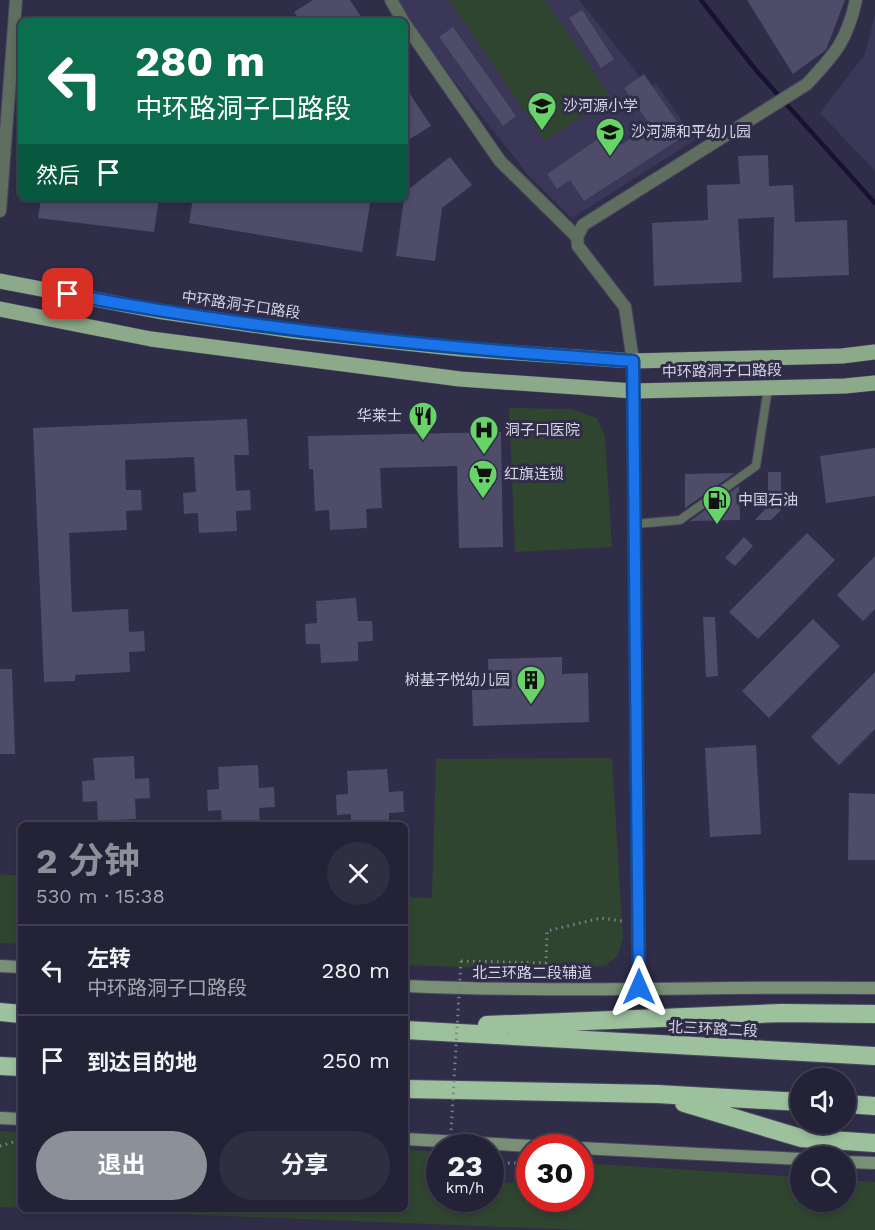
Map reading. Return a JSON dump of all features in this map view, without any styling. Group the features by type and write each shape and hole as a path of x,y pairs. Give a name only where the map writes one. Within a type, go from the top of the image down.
{"highway":[{"path":"0,1012 18,1014"},
{"path":"408,1030 781,1013 875,1014"},
{"name":"北三环路二段","path":"408,1030 875,1056"},
{"path":"0,1066 18,1067"},
{"path":"408,1089 657,1094 790,1101"},
{"path":"408,1096 427,1091"},
{"path":"657,1094 801,1137 875,1143"},
{"path":"856,1105 875,1106"}],"main road":[{"name":"中环路洞子口路段","path":"0,281 158,311 293,332 461,349 633,361 842,356 875,352"},
{"name":"中环路洞子口路段","path":"0,309 151,339 460,379 634,391 875,383"},
{"path":"0,966 18,967"},
{"name":"北三环路二段辅道","path":"408,986 498,990 639,987 875,988"},
{"path":"0,1118 18,1119"},
{"path":"408,1139 516,1145"},
{"path":"594,1149 790,1158"},
{"path":"856,1162 875,1163"}],"street":[{"path":"0,212 16,0"},
{"path":"391,0 402,18"},
{"path":"639,987 633,361 625,308 578,246 577,237 583,225 807,84 833,56 849,31 856,0"},
{"path":"408,28 500,161 577,237"}],"lane":[{"path":"635,524 680,520 756,466 768,388"}],"path":[{"path":"451,1134 461,961 546,963 547,931 601,918 622,921"},
{"path":"0,1146 18,1141"}],"shaded area":[{"name":"沙河源小学","path":"399,0 579,0 649,88 656,83 695,140 572,218 530,177 406,18"},
{"path":"875,15 875,171 820,113 865,54"}],"green space":[{"path":"449,0 545,0 611,97 545,141"},
{"path":"509,408 571,409 597,418 605,437 612,547 515,552"},
{"path":"612,758 623,938 618,955 607,965 570,971 408,965 408,897 432,898 436,759"},
{"path":"0,874 18,876 18,944 0,943"},
{"path":"0,1131 18,1132 18,1208 0,1207"},
{"path":"408,1150 426,1151 426,1212 504,1212 504,1183 516,1182 516,1212 594,1212 594,1164 790,1176 790,1212 856,1212 856,1181 875,1182 875,1230 583,1230 125,1212 408,1212"}],"building":[{"path":"313,0 350,0 362,18 298,18 294,12"},
{"path":"747,0 845,0 826,50 793,74"},
{"path":"582,10 614,59 601,68 569,18"},
{"path":"453,27 516,116 503,126 439,37"},
{"path":"644,74 686,135 584,201 570,180 557,189 547,174 611,130 621,145 650,125 624,88"},
{"path":"408,91 431,126 408,140"},
{"path":"768,155 769,186 793,185 795,222 847,220 849,275 773,278 774,217 738,219 742,282 654,286 652,223 708,220 707,185 740,184 738,156"},
{"path":"450,157 472,185 442,208 435,261 396,256 404,201 408,201 408,190"},
{"path":"41,201 159,201 154,232 38,218"},
{"path":"193,201 370,201 362,252 189,223"},
{"path":"247,419 249,455 234,455 236,491 250,490 251,510 236,511 237,531 199,533 198,513 184,514 183,493 196,492 194,457 125,460 126,490 141,490 142,510 126,511 127,530 69,533 72,612 128,609 129,632 144,631 145,651 129,652 130,672 75,675 75,681 44,682 33,428"},
{"path":"501,432 503,547 459,548 457,466 380,468 382,508 366,509 367,528 330,530 329,510 315,511 313,469 309,469 308,436"},
{"path":"875,448 875,496 826,503 820,456"},
{"path":"768,472 781,472 781,510 771,520 755,520 768,506"},
{"path":"735,473 685,508 685,474"},
{"path":"739,486 740,520 690,521"},
{"path":"807,533 835,560 758,639 729,612"},
{"path":"744,537 753,546 735,566 725,558"},
{"path":"875,556 875,609 863,621 837,595"},
{"path":"356,598 358,621 372,621 373,641 358,642 358,661 321,663 320,644 306,644 305,624 317,623 316,601"},
{"path":"703,617 715,617 718,676 706,677"},
{"path":"813,619 840,646 769,718 742,691"},
{"name":"树基子悦幼儿园","path":"562,657 562,674 588,673 589,722 473,726 472,690 489,690 488,659"},
{"path":"0,669 12,669 15,754 0,754"},
{"path":"875,672 875,729 839,765 811,737"},
{"path":"756,745 761,834 710,837 705,748"},
{"path":"134,756 135,779 149,778 150,798 135,799 136,819 98,821 97,801 83,802 82,781 95,780 93,758"},
{"path":"258,765 259,788 274,787 275,807 259,808 260,822 222,822 221,810 208,811 207,790 219,789 218,767"},
{"path":"387,769 389,792 403,791 404,812 389,813 389,822 351,822 351,814 337,815 336,795 348,794 347,771"},
{"path":"849,793 875,794 875,860 848,860"}],"waterway":[{"path":"701,0 755,69 875,203"}],"place":[{"name":"沙河源小学","path":"542,132"},
{"name":"沙河源和平幼儿园","path":"610,158"},
{"name":"华莱士","path":"423,442"},
{"name":"洞子口医院","path":"484,456"},
{"name":"红旗连锁","path":"483,500"},
{"name":"中国石油","path":"717,526"},
{"name":"树基子悦幼儿园","path":"531,706"}],"route":[{"path":"68,294 293,332 461,349 633,361 639,987"}]}
